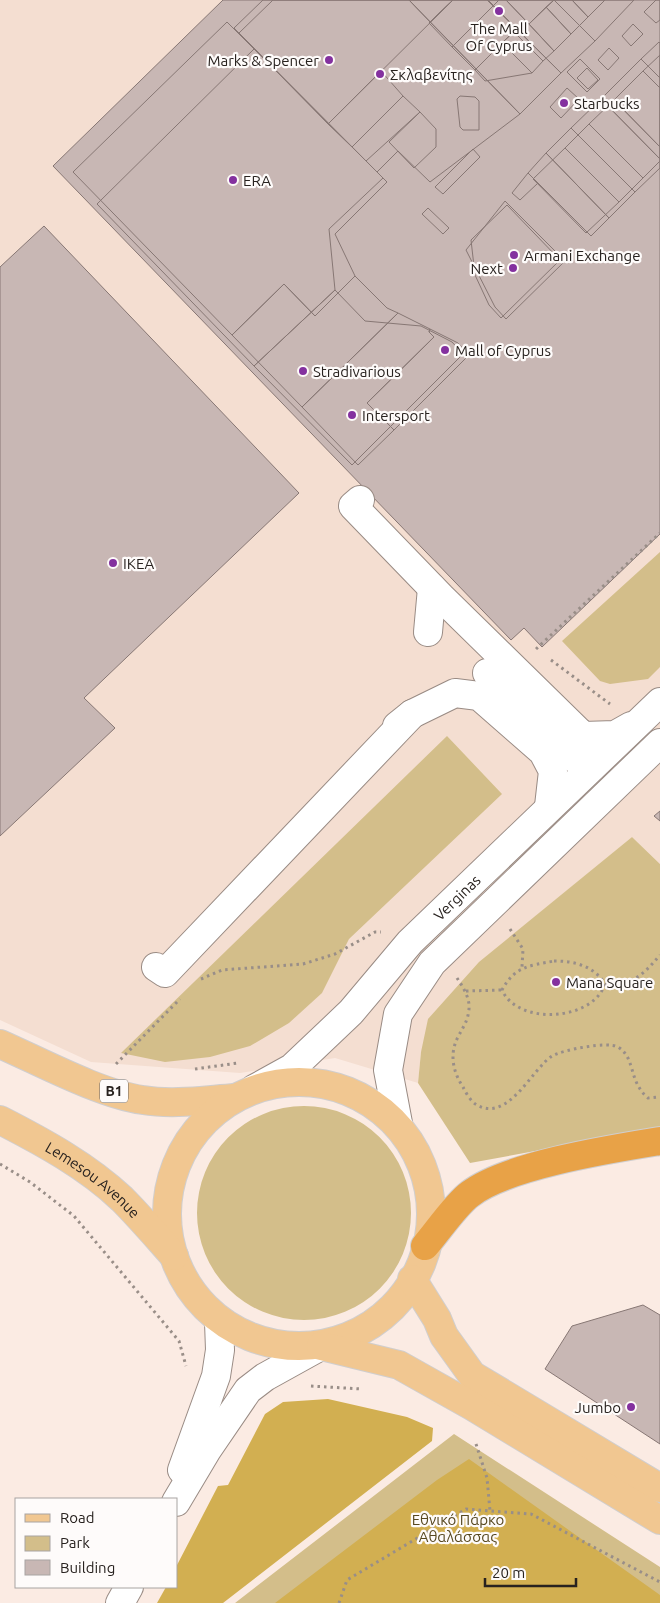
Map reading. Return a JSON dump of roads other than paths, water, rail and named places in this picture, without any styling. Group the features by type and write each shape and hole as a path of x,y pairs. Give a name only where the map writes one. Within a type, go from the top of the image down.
{"highway":[{"path":"425,1246 469,1194 490,1183 523,1171 608,1150 660,1141"}],"main road":[{"name":"B1","path":"0,1044 96,1086 142,1100 182,1102 245,1094 292,1081 332,1084 368,1099 398,1123 421,1157 430,1203 425,1246 412,1279 389,1310 358,1334 322,1346 298,1349 274,1346 245,1337 219,1322 191,1292 174,1256 167,1210 176,1166 200,1127 245,1094"},
{"name":"Lemesou Avenue","path":"0,1120 68,1158 99,1180 121,1199 174,1256"},
{"path":"412,1279 437,1319 444,1336 472,1375 660,1488"},
{"path":"322,1346 399,1365 472,1406 660,1520"}],"street":[{"path":"360,500 353,506 436,592 583,736 615,735 637,723"},
{"path":"428,632 436,592"},
{"path":"487,673 568,754 580,762 595,763"},
{"path":"317,795 412,714 455,693 479,696 543,752 553,771 549,806"},
{"name":"Verginas","path":"245,1094 292,1068 350,1012 410,942 549,806 660,702"},
{"path":"156,967 165,973 412,714"},
{"name":"Verginas","path":"398,1123 388,1070 398,1014 432,964 655,757"},
{"path":"171,1498 216,1376 220,1350 219,1322"},
{"path":"178,1499 207,1450 248,1390 265,1377 322,1346"},
{"path":"120,1603 128,1588"}],"place":[{"name":"The Mall Of Cyprus","path":"499,11"},
{"name":"Marks & Spencer","path":"329,60"},
{"name":"Σκλαβενίτης","path":"380,74"},
{"name":"Starbucks","path":"564,103"},
{"name":"ERA","path":"233,180"},
{"name":"Armani Exchange","path":"514,255"},
{"name":"Next","path":"513,268"},
{"name":"Mall of Cyprus","path":"445,350"},
{"name":"Stradivarious","path":"303,371"},
{"name":"Intersport","path":"352,415"},
{"name":"IKEA","path":"113,563"},
{"name":"Mana Square","path":"556,982"},
{"name":"Jumbo","path":"631,1407"}],"park label":[{"name":"Εθνικό Πάρκο Αθαλάσσας","path":"458,1528"}]}
